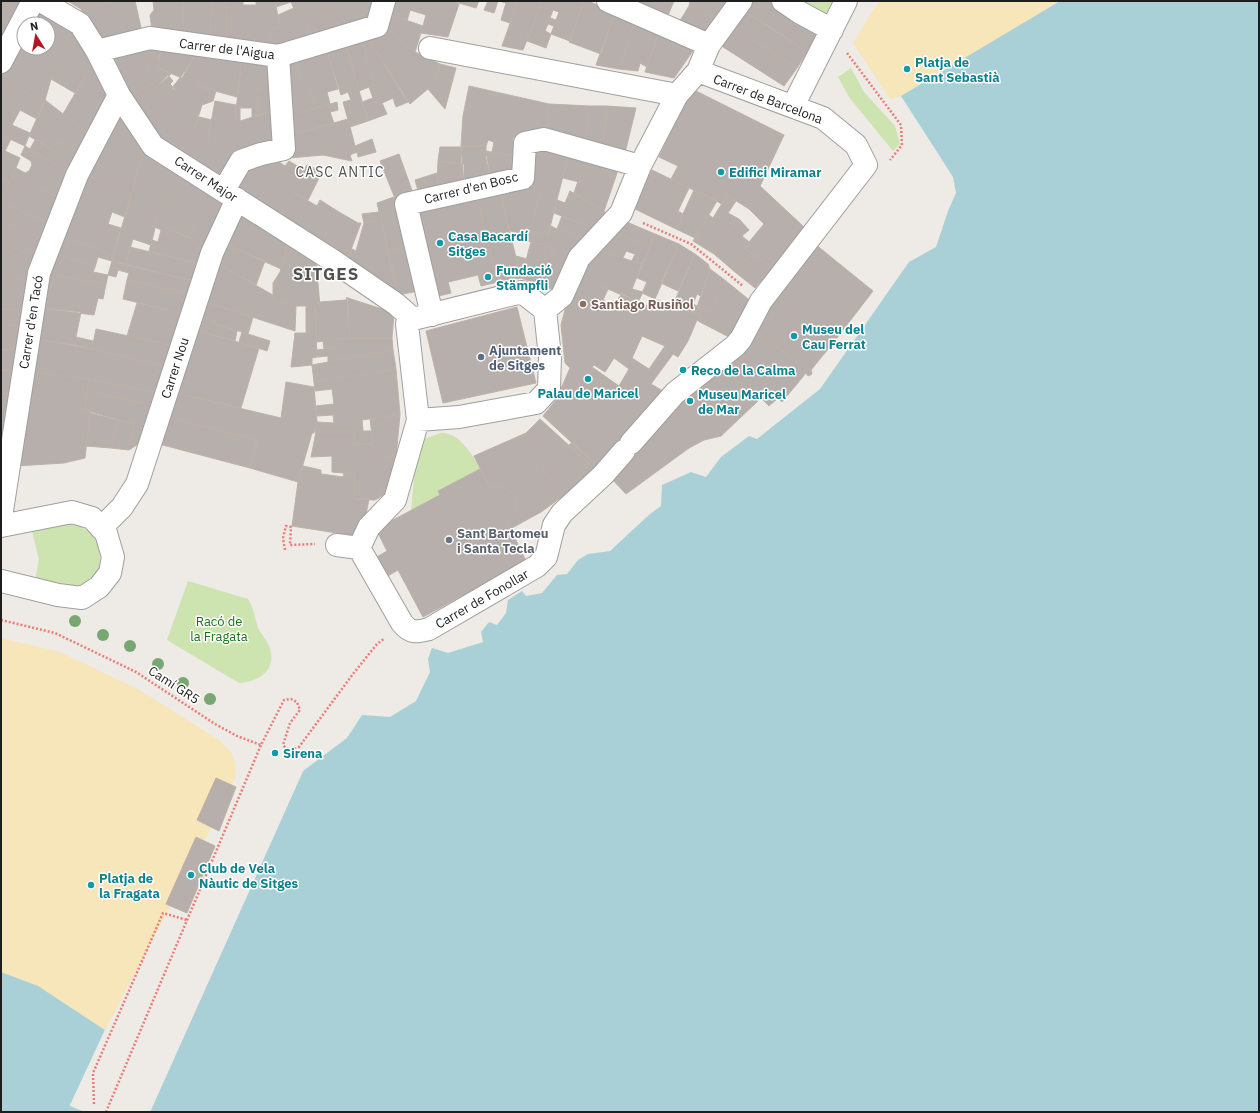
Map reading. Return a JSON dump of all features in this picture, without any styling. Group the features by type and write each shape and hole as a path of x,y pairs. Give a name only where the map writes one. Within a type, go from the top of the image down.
{"street":[{"path":"1,62 33,1"},
{"name":"Carrer Major","path":"40,1 80,24 97,51 119,95 153,146 396,304 422,317"},
{"name":"Carrer de l'Aigua","path":"97,51 150,38 278,56 377,26 384,1"},
{"path":"608,1 709,45"},
{"path":"545,310 562,296 579,258 621,213 640,166 677,95 698,71 709,45 741,1"},
{"path":"783,1 799,12 832,30"},
{"path":"793,106 846,1"},
{"path":"430,48 677,95"},
{"name":"Carrer Nou","path":"101,528 122,507 137,484 241,162 261,154 284,149 278,56"},
{"name":"Carrer de Barcelona","path":"698,71 823,118 856,145 866,165"},
{"name":"Carrer d'en Tacó","path":"1,517 39,272 77,175 119,95"},
{"name":"Carrer d'en Bosc","path":"422,317 406,204 523,178 525,143 544,139 640,166"},
{"path":"761,301 866,165"},
{"path":"359,548 369,527 395,500 418,420 407,324 422,317 522,292 545,310 550,357 549,389 536,403 459,417 418,420"},
{"name":"Carrer de Fonollar","path":"402,624 408,630 415,632 429,629 538,566 546,557 554,525 562,513 603,475 675,393 737,344 761,301"},
{"path":"1,526 72,512 92,518 106,533 113,556 110,573 99,587 82,598 58,595 1,581"},
{"path":"337,546 359,548"},
{"path":"359,548 402,624"}],"path":[{"path":"846,50 900,125 902,145 893,157 880,170 866,165"},
{"path":"621,213 691,244 761,301"},
{"path":"284,550 283,538 286,526 291,527 290,545 306,544 337,546"},
{"name":"Camí GR5","path":"1,620 55,633 130,669 215,724 237,736 261,745"},
{"path":"106,1112 261,745 284,700 290,699 299,704 300,710 284,738 283,744 287,749 292,750 299,747 377,644 402,624"},
{"path":"94,1104 93,1073 163,913 187,920"}],"green space":[{"path":"797,1 834,1 823,20"},
{"path":"851,68 864,92 895,126 900,144 893,151 849,97 838,77"},
{"path":"441,433 454,436 465,445 480,469 438,491 440,495 411,511 417,448 421,440"},
{"path":"65,524 81,527 92,535 99,546 100,558 98,570 92,580 83,587 71,589 57,587 35,580 39,560 32,531"},
{"name":"Racó de la Fragata","path":"188,581 248,599 253,609 258,628 268,643 271,654 269,668 260,677 247,682 239,683 167,640"}],"sand":[{"name":"Platja de Sant Sebastià","path":"879,1 1060,1 901,96 890,99 853,43"},
{"name":"Platja de la Fragata","path":"1,638 60,652 138,689 219,740 231,752 235,763 236,775 227,798 105,1030 38,986 1,972"}],"water":[{"path":"1060,1 1259,1 1259,1112 150,1112 303,771 347,738 362,715 390,717 416,701 430,672 428,659 432,648 448,653 483,642 481,632 489,622 497,625 506,613 508,600 522,591 526,596 542,593 557,575 567,574 578,560 588,554 610,551 650,514 661,506 662,485 691,472 706,477 721,457 749,436 757,439 820,389 909,262 936,247 948,211 956,193 953,177 901,96"},
{"path":"1,972 38,986 105,1030 70,1105 85,1112 1,1112"}],"pier":[{"path":"301,770 303,771 150,1112 148,1112"},
{"path":"106,1028 107,1031 73,1105 86,1110 87,1112 85,1112 70,1106"}],"building":[{"path":"1,1 24,1 16,16 1,47"},
{"path":"68,1 114,1 81,9"},
{"path":"114,1 135,1 142,32 100,45 81,9"},
{"path":"153,1 184,1 183,36 152,31 150,15 154,10"},
{"path":"184,1 212,1 210,41 183,36"},
{"path":"212,1 225,1 227,7 226,43 210,41"},
{"path":"225,1 243,1 243,5 256,5 256,1 275,1 280,27 269,29 273,49 226,43 227,7"},
{"path":"275,1 322,1 342,28 313,36 296,7 294,9 291,2 276,7"},
{"path":"322,1 380,1 376,17 342,28"},
{"path":"392,1 452,1 459,4 448,37 421,33 426,15 410,10 407,21 388,14"},
{"path":"452,1 479,1 476,8"},
{"path":"488,1 498,1 494,13 484,10"},
{"path":"499,1 518,1 510,23 501,20 506,3"},
{"path":"518,1 542,1 523,50 502,46"},
{"path":"542,1 563,1 559,12 553,10 550,18 556,20 554,26 548,24 545,31 551,34 546,48 527,41"},
{"path":"563,1 584,1 570,41 551,34"},
{"path":"584,1 588,1 615,13 601,54 569,42"},
{"path":"624,1 674,1 666,20"},
{"path":"690,1 709,1 722,7 714,18 689,6"},
{"path":"709,1 727,1 722,7"},
{"path":"751,1 769,1 780,8 767,25 743,10"},
{"path":"689,6 714,18 703,35 678,24"},
{"path":"296,7 313,36 273,49 269,29 280,27 278,15"},
{"path":"780,8 795,17 782,35 767,25"},
{"path":"743,10 807,52 797,68 732,27"},
{"path":"38,11 46,16 34,16"},
{"path":"615,13 634,22 619,69 596,65"},
{"path":"388,14 423,26 415,52 385,28"},
{"path":"795,17 818,31 807,52 782,35"},
{"path":"56,22 76,35 51,79 44,104 1,78 16,47 16,56 56,56"},
{"path":"634,22 659,32 647,67 640,63 638,71 619,69"},
{"path":"732,27 797,68 784,86 720,45"},
{"path":"385,28 415,52 440,64 435,83 410,104 370,41"},
{"path":"659,32 695,48 674,78 645,72"},
{"path":"76,35 93,63 75,93 51,79"},
{"path":"370,41 408,102 396,107 393,98 380,104 365,58 367,57 362,42"},
{"path":"362,42 367,57 365,58 380,104 382,103 387,114 368,121 362,102 373,98 369,87 359,91 346,47"},
{"path":"161,47 196,53 182,78 158,68"},
{"path":"161,47 159,56 147,63 149,68 121,82 107,56"},
{"path":"346,47 368,121 350,127 343,102 351,100 348,92 341,95 327,51"},
{"path":"327,51 338,89 327,92 330,104 316,108 306,82 302,83 296,59"},
{"path":"196,53 242,58 237,97 197,86 202,77 185,71"},
{"path":"159,56 158,68 171,74 156,88 153,82 129,98 121,82 149,68 147,63"},
{"path":"242,58 273,62 275,91 257,89 258,115 252,117 252,108 240,108 240,121 235,119"},
{"path":"296,59 302,83 306,82 316,108 286,117 281,62"},
{"path":"93,63 111,95 89,134 63,114"},
{"path":"440,64 456,68 445,109 428,89 435,83"},
{"path":"185,71 202,77 197,86 216,91 213,101 202,105 194,130 178,154 146,125 177,91 172,88"},
{"path":"168,75 173,81 170,84 177,91 146,125 129,98 153,82 156,88"},
{"path":"1,78 44,104 37,119 20,110 12,125 30,133 25,146 1,135"},
{"path":"469,86 549,104 545,134 513,138 513,156 492,152 494,142 488,140 486,146 461,146 463,116"},
{"path":"257,89 275,91 276,110 258,115"},
{"name":"Edifici Miramar","path":"692,89 784,135 760,186 804,227 773,267 744,248 764,224 749,209 727,195 722,204 671,179 678,166 659,157"},
{"path":"45,100 89,134 80,152 60,141 55,151 29,136"},
{"path":"215,101 236,105 235,119 240,121 276,110 277,144 219,184 190,164 208,139"},
{"path":"337,102 338,110 330,112 334,123 287,136 286,117"},
{"path":"549,104 590,106 585,144 545,134"},
{"path":"590,106 607,106 603,150 585,144"},
{"path":"607,106 636,108 624,157 603,150"},
{"path":"122,111 143,153 131,196 85,173"},
{"path":"199,117 212,120 208,139 190,164 178,154 194,130"},
{"path":"348,119 355,146 372,139 376,152 358,157 357,152 350,155 352,161 323,155 289,158 287,136"},
{"path":"1,135 11,139 5,151 20,158 10,182 1,179"},
{"path":"35,140 55,151 60,141 80,152 69,173 30,149"},
{"path":"537,144 570,149 548,235 530,230 542,188 531,185"},
{"path":"25,146 69,173 60,198 12,177 16,168 25,173 29,171 32,165 31,161 21,155"},
{"path":"461,146 486,146 486,159 491,180 464,186"},
{"path":"440,147 461,147 461,164 438,161"},
{"path":"570,149 591,155 583,183 563,178"},
{"path":"486,151 513,156 512,176 491,180"},
{"path":"143,153 181,176 152,226 155,228 151,245 133,239 125,265 112,261"},
{"path":"399,154 414,196 396,201 380,161"},
{"path":"591,155 620,163 616,176 587,169"},
{"path":"275,159 285,166 289,161 304,170 307,165 322,172 308,200 293,192 278,220 229,191 244,169"},
{"path":"438,161 464,164 464,186 437,189"},
{"path":"587,169 616,176 604,211 574,193 578,181 583,183"},
{"path":"652,170 689,188 678,211 683,214 676,229 633,208"},
{"path":"85,173 131,196 125,217 112,212 108,224 121,228 118,238 66,221"},
{"path":"437,173 437,189 419,194 415,180"},
{"path":"181,176 212,195 189,237 169,229 169,233 152,226"},
{"path":"12,177 60,198 51,224 1,202"},
{"path":"1,179 10,182 1,202"},
{"path":"531,185 542,188 528,236 510,231 499,188"},
{"path":"499,188 521,278 498,282 476,194"},
{"path":"694,190 717,201 695,238 676,229"},
{"path":"570,191 604,211 608,217 600,231 554,213 557,200 565,203"},
{"path":"293,192 317,206 320,200 339,212 319,246 278,220"},
{"path":"476,194 498,282 481,286 478,275 448,282 451,293 435,297 413,210"},
{"path":"212,195 226,204 204,250 192,243 192,239 189,237"},
{"path":"727,195 736,201 728,213 739,219 714,254 693,241 709,215 713,218"},
{"path":"394,197 407,247 388,251 377,203"},
{"path":"1,202 51,224 45,239 1,220"},
{"path":"240,209 289,240 281,269 223,243"},
{"path":"339,212 358,223 361,223 346,263 319,246"},
{"path":"379,212 381,219 364,223 362,214"},
{"path":"562,216 600,231 592,240 557,229"},
{"path":"381,219 398,295 346,263 352,249 356,251 364,223"},
{"path":"739,219 749,230 742,236 749,242 744,248 752,253 735,272 714,254"},
{"path":"1,220 45,239 40,254 24,249 21,257 1,249"},
{"path":"622,220 655,234 650,247 611,232"},
{"path":"66,221 118,238 113,256 61,234"},
{"path":"551,226 592,240 569,260 551,254 553,247 527,241 530,230 548,235"},
{"path":"169,229 192,239 192,243 204,250 199,264 149,251 152,240 158,242 161,230 169,233"},
{"path":"611,232 650,247 642,264 632,261 635,254 626,251 623,258 597,250"},
{"path":"61,234 113,256 112,261 98,257 95,267 54,253"},
{"path":"655,234 679,244 655,299 642,293 647,282 637,278"},
{"path":"289,240 316,262 320,306 315,307 317,357 312,358 312,365 291,367 295,333 306,333 306,306 296,306 273,300 273,283 280,272"},
{"path":"531,242 553,247 551,254 569,260 557,291 521,278"},
{"path":"223,243 265,261 256,285 216,263"},
{"path":"679,244 695,254 678,291 661,283"},
{"path":"815,244 873,291 833,343 775,295"},
{"path":"130,247 199,264 194,281 125,265"},
{"path":"407,247 418,291 398,295 388,251"},
{"path":"1,249 21,257 24,249 40,254 31,282 1,275"},
{"path":"597,250 642,264 632,289 643,292 638,302 578,276"},
{"path":"54,253 95,267 93,272 108,275 106,284 46,274"},
{"path":"752,253 773,267 755,288 735,272"},
{"path":"695,254 708,264 710,269 701,296 697,294 690,311 673,305"},
{"path":"516,256 527,259 521,278"},
{"path":"112,261 194,281 190,294 127,280 129,273 118,270 116,277 108,275"},
{"path":"216,263 273,295 273,300 296,306 295,331 203,301"},
{"path":"710,269 726,281 710,313 697,307"},
{"path":"46,274 106,284 103,299 98,298 94,315 41,308"},
{"path":"1,275 31,282 27,310 1,309"},
{"path":"578,276 608,289 603,300 613,305 611,308 570,291"},
{"path":"127,280 190,294 185,314 123,299"},
{"path":"726,281 753,303 729,337 700,322 702,316 690,311 693,304 710,313"},
{"name":"Palau de Maricel","path":"570,291 611,308 622,294 654,309 658,300 702,316 700,322 697,320 688,341 678,357 673,354 651,384 668,394 599,468 543,416 556,400 570,368 565,363 561,325","holes":["642,336 665,346 649,369 632,358","614,358 629,369 619,386 592,367 594,365 605,372"]},
{"name":"Museu del Cau Ferrat","path":"775,295 833,343 811,370 807,370 755,330"},
{"path":"347,297 349,338 333,340 334,348 324,349 323,341 317,342 315,307 320,306 320,302 346,300"},
{"path":"348,298 394,313 392,338 349,338"},
{"path":"203,301 253,317 248,334 270,341 267,351 239,342 242,332 215,324 215,321 199,316"},
{"path":"137,303 185,314 175,346 127,336"},
{"name":"Ajuntament de Sitges","path":"517,307 536,383 443,403 426,331"},
{"path":"41,308 81,312 76,337 93,341 92,349 36,339"},
{"path":"1,309 27,310 24,326 1,324"},
{"path":"199,316 215,321 215,324 237,331 235,341 194,330"},
{"path":"1,324 24,326 20,350 1,350"},
{"path":"96,329 175,346 168,367 92,349"},
{"path":"194,330 259,348 241,408 175,393"},
{"path":"755,330 807,370 811,370 812,374 808,376 806,373 782,402 778,398 769,406 762,399 759,400 721,436 704,440 689,448 626,494 609,476 691,387"},
{"path":"349,338 392,338 393,350 328,362 328,356 317,357 317,350 334,348 333,340"},
{"path":"36,339 75,345 168,367 161,393 89,379 31,372"},
{"path":"1,350 20,350 17,370 1,370"},
{"path":"393,350 396,369 314,382 312,365"},
{"path":"396,369 400,414 362,420 363,431 371,431 373,444 354,444 354,432 315,432 317,422 334,423 333,415 317,416 316,406 334,404 332,389 315,391 314,382"},
{"path":"1,370 17,370 12,394 1,394"},
{"path":"31,372 89,379 84,410 90,411 85,458 64,463 16,466"},
{"path":"89,379 161,393 157,406 87,391"},
{"path":"286,382 314,387 317,422 314,433 312,433 298,482 250,468 257,440 167,417 175,393 281,418"},
{"path":"87,391 157,406 146,439 129,450 134,424 84,410"},
{"path":"1,394 12,394 10,409 1,408"},
{"path":"1,408 10,409 4,444 1,445"},
{"path":"90,413 118,420 111,448 86,446"},
{"path":"400,414 396,458 380,456 373,444 370,419"},
{"path":"167,417 257,440 250,468 159,444"},
{"path":"540,419 596,470 563,496 542,469 550,463 526,433"},
{"path":"118,420 134,424 129,450 111,448"},
{"path":"316,432 354,432 354,444 373,444 380,456 396,458 385,494 375,500 354,499 355,474 332,472 332,456 311,457"},
{"path":"526,433 550,463 542,469 563,496 541,512 510,529 507,522 515,514 517,508 514,494 502,486 490,488 474,456"},
{"path":"572,442 599,468 596,470 569,445"},
{"path":"303,466 321,470 321,474 343,477 344,473 355,474 354,499 369,499 364,525 358,524 356,536 292,526 298,482"},
{"name":"Sant Bartomeu i Santa Tecla","path":"480,469 490,488 502,486 514,494 517,508 515,514 507,522 526,561 423,617 398,570 386,577 375,558 387,551 376,529 440,495 438,491"},
{"path":"216,778 236,787 219,831 197,820"},
{"name":"Club de Vela Nàutic de Sitges","path":"196,837 215,846 187,913 166,904"}],"place":[{"name":"Platja de Sant Sebastià","path":"907,69"},
{"name":"Edifici Miramar","path":"721,172"},
{"name":"Casa Bacardí Sitges","path":"440,243"},
{"name":"Fundació Stämpfli","path":"488,277"},
{"name":"Santiago Rusiñol","path":"583,304"},
{"name":"Museu del Cau Ferrat","path":"794,336"},
{"name":"Ajuntament de Sitges","path":"481,357"},
{"name":"Reco de la Calma","path":"683,370"},
{"name":"Palau de Maricel","path":"588,379"},
{"name":"Museu Maricel de Mar","path":"690,401"},
{"name":"Sant Bartomeu i Santa Tecla","path":"449,540"},
{"name":"Sirena","path":"275,753"},
{"name":"Club de Vela Nàutic de Sitges","path":"191,875"},
{"name":"Platja de la Fragata","path":"91,885"}],"district":[{"name":"CASC ANTIC","path":"340,172"},
{"name":"SITGES","path":"326,274"}]}
